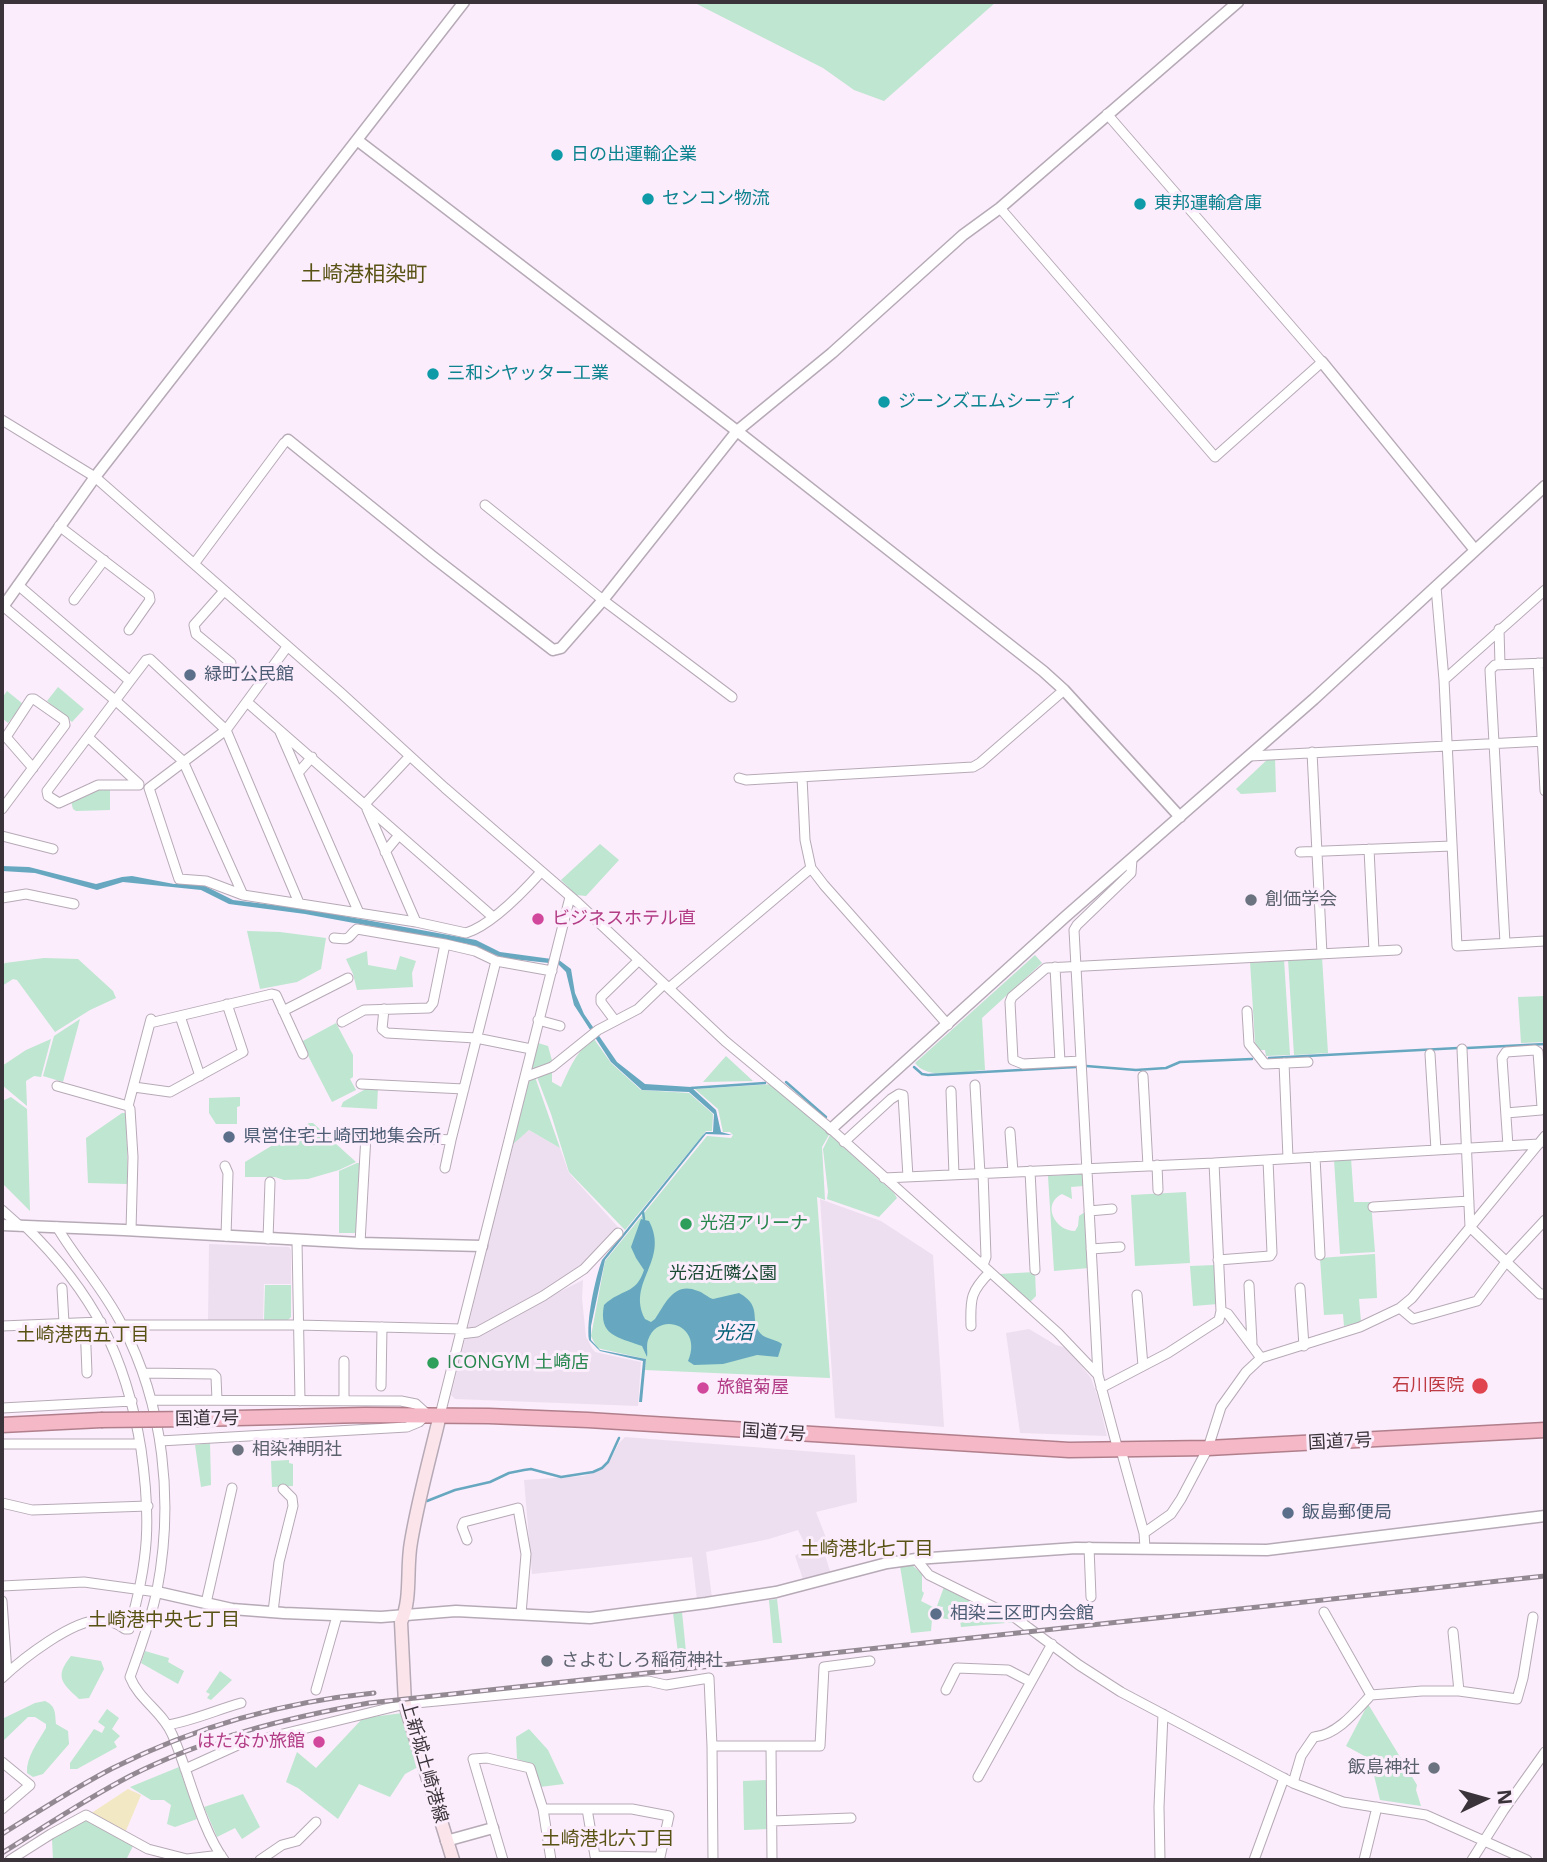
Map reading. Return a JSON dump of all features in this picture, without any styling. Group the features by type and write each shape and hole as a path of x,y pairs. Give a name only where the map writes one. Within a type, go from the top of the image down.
{"highway":[{"name":"国道7号","path":"2,1425 101,1420 434,1415 588,1420 1003,1447 1119,1450 1208,1448 1545,1430"}],"main road":[{"name":"上新城土崎港線","path":"434,1415 411,1540 407,1574 408,1610 401,1622 405,1704 453,1860"}],"street":[{"path":"243,895 183,761 3,607 94,477 464,2"},
{"path":"194,564 288,440 554,650 561,648 603,600 737,431 832,353 963,235 1000,208 1238,2"},
{"path":"1107,114 1322,362 1475,550"},
{"path":"357,140 737,431 1043,671 1064,690 1180,817"},
{"path":"1000,208 1215,457 1322,362"},
{"path":"2,420 94,477 225,591 570,897 725,1041 831,1129 1058,1332 1098,1375"},
{"path":"831,1129 1250,755 1545,486"},
{"path":"485,506 603,600 732,696"},
{"path":"59,526 149,595 150,600 129,630"},
{"path":"74,600 104,561"},
{"path":"18,585 130,681"},
{"path":"1436,587 1444,680 1457,946 1545,942"},
{"path":"1444,680 1545,590"},
{"path":"225,591 194,625 196,634 231,663"},
{"path":"1499,629 1500,665"},
{"path":"287,648 226,730 144,786 98,785 59,803 48,796 47,791 146,660 150,659 226,730 299,903"},
{"path":"1505,943 1490,670 1495,665 1541,663 1545,791"},
{"path":"740,778 973,767 1064,690"},
{"path":"2,808 33,768 65,725 64,720 31,699 6,737 33,768"},
{"path":"247,702 493,917"},
{"path":"278,727 359,913"},
{"path":"89,738 144,786 179,879 206,881 243,895 416,922 466,933 493,917 525,890 541,872"},
{"path":"1250,755 1544,741"},
{"path":"1312,752 1322,954"},
{"path":"298,773 312,757"},
{"path":"365,804 409,757"},
{"path":"802,777 805,841 811,868 948,1025"},
{"path":"365,804 416,922"},
{"path":"385,852 399,835"},
{"path":"2,836 53,849"},
{"path":"1300,852 1452,846"},
{"path":"1369,849 1374,951"},
{"path":"1132,859 1131,873 1074,930 1098,1375 1144,1533 1145,1548"},
{"path":"525,1077 552,1067 594,1033 638,1009 811,868"},
{"path":"2,898 26,894 74,904"},
{"path":"160,1441 407,1427 434,1415 461,1331 570,897"},
{"path":"334,938 348,940 357,929 445,944 475,951 496,961 553,965"},
{"path":"342,1022 364,1010 429,1008 433,1003 445,944"},
{"path":"1081,1061 1017,1064 1013,1060 1010,1002 1012,997 1046,968 1397,950"},
{"path":"613,1017 601,1002 601,997 639,960"},
{"path":"445,1168 496,961"},
{"path":"1055,967 1060,1062"},
{"path":"283,1011 348,978"},
{"path":"131,1230 133,1157 128,1106 150,1021 272,994 276,995 303,1054"},
{"path":"134,1087 170,1093 243,1052 227,1004"},
{"path":"384,1009 382,1029 387,1033 476,1038 531,1049"},
{"path":"1247,1012 1249,1044 1265,1065"},
{"path":"180,1016 200,1076"},
{"path":"538,1020 560,1026"},
{"path":"1462,1049 1469,1227 1540,1294 1545,1294"},
{"path":"1506,1113 1541,1110 1538,1052 1535,1050 1506,1052 1502,1058 1508,1146"},
{"path":"1430,1054 1436,1150"},
{"path":"1254,1065 1308,1062"},
{"path":"1284,1063 1288,1158"},
{"path":"1143,1076 1158,1190"},
{"path":"361,1084 464,1089"},
{"path":"971,1326 972,1295 986,1269 975,1085"},
{"path":"57,1086 128,1106"},
{"path":"951,1091 954,1175"},
{"path":"844,1142 891,1099 903,1095 908,1177"},
{"path":"1010,1132 1013,1172"},
{"path":"337,1133 451,1140"},
{"path":"360,1243 366,1135"},
{"path":"884,1178 1268,1160 1508,1146 1542,1140"},
{"path":"1144,1533 1171,1514 1208,1448 1221,1407 1246,1372 1261,1359 1360,1327 1400,1308 1412,1298 1542,1140"},
{"path":"1315,1157 1320,1255"},
{"path":"1218,1260 1270,1256 1272,1253 1268,1160"},
{"path":"1101,1388 1168,1353 1219,1320 1221,1311 1214,1163"},
{"path":"225,1166 228,1173 226,1236"},
{"path":"1030,1171 1035,1270"},
{"path":"268,1239 270,1182"},
{"path":"1373,1206 1469,1201"},
{"path":"1089,1210 1112,1209"},
{"path":"2,1210 43,1244 83,1293 101,1322 121,1366 132,1401 149,1506 141,1588 129,1629 116,1622 100,1620 79,1625 46,1643 5,1675"},
{"path":"1400,1308 1413,1319 1477,1301 1506,1262 1545,1220"},
{"path":"2,1225 297,1241 482,1246"},
{"path":"10,1860 86,1815 148,1849 187,1859 223,1858 167,1725 143,1699 130,1677 157,1592 164,1537 165,1504 160,1441 153,1401 123,1325 96,1281 57,1227"},
{"path":"123,1325 297,1325 477,1332 543,1296 584,1269 618,1233"},
{"path":"297,1241 300,1401"},
{"path":"1091,1249 1120,1247"},
{"path":"1249,1285 1252,1344"},
{"path":"1300,1288 1304,1346"},
{"path":"62,1289 64,1323"},
{"path":"1137,1295 1143,1366"},
{"path":"1221,1311 1228,1314 1261,1359"},
{"path":"2,1326 101,1322"},
{"path":"85,1323 88,1373"},
{"path":"381,1386 382,1327"},
{"path":"344,1362 344,1401"},
{"path":"143,1373 213,1374 216,1377 216,1400"},
{"path":"2,1408 132,1401"},
{"path":"153,1401 410,1402 434,1415"},
{"path":"2,1444 140,1444"},
{"path":"206,1604 232,1488"},
{"path":"273,1612 279,1562 293,1506 292,1498 283,1489"},
{"path":"2,1503 32,1510 149,1506"},
{"path":"467,1541 462,1527 464,1522 518,1507 526,1554 521,1614"},
{"path":"2,1586 84,1582 141,1588 232,1609 337,1616 404,1616 456,1611 590,1618 706,1604 776,1592 887,1563 916,1559 1089,1547 1266,1550 1545,1516"},
{"path":"1089,1547 1091,1597"},
{"path":"916,1559 929,1575 1014,1617 1121,1692 1293,1783 1343,1802 1426,1815 1527,1860"},
{"path":"2,1601 5,1675"},
{"path":"1324,1612 1371,1695"},
{"path":"316,1690 337,1616"},
{"path":"1293,1783 1300,1756 1314,1737 1326,1736 1371,1695 1460,1691 1517,1699 1533,1617"},
{"path":"1453,1632 1460,1691"},
{"path":"978,1777 1052,1644"},
{"path":"712,1746 820,1746 824,1667 870,1661"},
{"path":"946,1689 957,1668 1008,1670 1031,1682"},
{"path":"185,1769 238,1745 405,1704 648,1681 666,1685 709,1678 713,1860"},
{"path":"167,1725 241,1703"},
{"path":"1160,1860 1163,1714"},
{"path":"771,1746 772,1860"},
{"path":"1472,1860 1545,1752"},
{"path":"503,1860 473,1759 487,1758 530,1768 542,1809 551,1860"},
{"path":"2,1762 30,1785 2,1809"},
{"path":"1254,1860 1284,1778"},
{"path":"1364,1860 1377,1807"},
{"path":"542,1809 587,1809 632,1809 669,1816 660,1859 595,1858 587,1809"},
{"path":"772,1821 851,1818"},
{"path":"260,1860 282,1845 297,1841 316,1822"},
{"path":"446,1841 493,1828"}],"shaded area":[{"path":"529,1130 560,1148 569,1173 618,1227 581,1267 560,1282 474,1329 468,1327 511,1145"},
{"path":"820,1199 881,1221 933,1255 944,1427 835,1418"},
{"path":"209,1244 289,1247 291,1284 264,1284 263,1321 208,1321"},
{"path":"583,1280 586,1337 592,1348 595,1352 641,1362 638,1406 455,1399 451,1395 465,1339"},
{"path":"1029,1329 1056,1345 1067,1348 1091,1378 1107,1436 1020,1433 1006,1333"},
{"path":"625,1437 855,1455 857,1502 816,1512 828,1543 822,1546 831,1574 804,1582 795,1556 807,1548 798,1530 706,1552 712,1598 697,1600 692,1557 532,1574 524,1480 584,1476 601,1469 608,1464"}],"green space":[{"path":"693,2 996,2 884,101 854,90 823,68"},
{"path":"58,687 84,709 72,722 47,701"},
{"path":"7,691 23,704 8,723 2,718 2,698"},
{"path":"1269,758 1275,758 1276,792 1241,794 1236,789"},
{"path":"102,787 110,787 110,810 73,809 71,801"},
{"path":"600,844 619,860 586,896 576,895 561,880"},
{"path":"247,931 326,938 321,969 297,982 260,989"},
{"path":"367,951 368,965 396,970 400,956 416,961 412,973 413,987 357,990 346,959"},
{"path":"1035,955 1042,963 982,1018 985,1070 938,1073 921,1069 915,1063"},
{"path":"1322,957 1328,1053 1294,1055 1288,959"},
{"path":"44,958 78,959 113,991 116,998 90,1010 55,1032 17,980 13,979 2,986 2,966 5,963"},
{"path":"1284,959 1290,1055 1266,1056 1265,1050 1258,1050 1255,1042 1250,961"},
{"path":"1545,996 1545,1042 1521,1043 1518,997"},
{"path":"80,1019 63,1082 43,1076 54,1036"},
{"path":"336,1023 353,1055 353,1077 350,1079 356,1090 332,1102 301,1042"},
{"path":"51,1039 41,1077 34,1076 26,1081 27,1106 2,1085 2,1066 26,1050"},
{"path":"594,1039 611,1063 641,1090 689,1093 713,1114 712,1131 706,1131 625,1230 569,1172 537,1077 552,1071 552,1082 561,1087 578,1054"},
{"path":"538,1043 548,1046 553,1064 531,1071"},
{"path":"726,1056 753,1081 703,1082"},
{"path":"535,1077 560,1148 529,1130 512,1145 529,1079"},
{"name":"光沼近隣公園","path":"774,1084 830,1133 822,1147 825,1200 817,1197 830,1378 645,1370 646,1359 597,1348 591,1336 605,1261 707,1136 731,1138 733,1135 723,1132 718,1109 695,1089"},
{"path":"369,1087 378,1087 377,1109 341,1107 343,1102"},
{"path":"11,1097 27,1109 30,1211 2,1183 2,1101"},
{"path":"240,1097 237,1124 216,1124 209,1113 209,1098"},
{"path":"122,1113 126,1113 128,1184 88,1183 86,1138"},
{"path":"313,1123 356,1162 308,1179 245,1177 245,1162"},
{"path":"830,1135 897,1198 879,1217 827,1199 823,1149"},
{"path":"1351,1158 1354,1202 1371,1202 1375,1252 1340,1254 1334,1159"},
{"path":"360,1163 357,1233 339,1233 339,1171"},
{"path":"1083,1174 1083,1186 1071,1187 1072,1199 1062,1194 1052,1204 1052,1210 1053,1216 1062,1227 1075,1231 1079,1216 1085,1212 1089,1268 1054,1271 1048,1176"},
{"path":"1186,1192 1190,1263 1135,1266 1131,1195"},
{"path":"1375,1254 1377,1298 1359,1299 1361,1322 1344,1326 1343,1314 1324,1315 1320,1258"},
{"path":"1216,1265 1218,1304 1193,1306 1190,1266"},
{"path":"1035,1272 1036,1296 1030,1302 999,1274"},
{"path":"265,1285 291,1285 291,1317 287,1321 264,1321"},
{"path":"210,1443 211,1485 201,1487 195,1445"},
{"path":"289,1460 289,1463 293,1464 293,1486 272,1487 271,1461"},
{"path":"912,1565 922,1574 924,1593 921,1601 933,1607 931,1631 911,1633 900,1566"},
{"path":"944,1587 1017,1622 961,1627 960,1621 941,1618 943,1607 937,1606"},
{"path":"777,1599 782,1643 773,1643 769,1600"},
{"path":"682,1612 686,1652 678,1653 673,1613"},
{"path":"145,1651 169,1658 168,1662 184,1671 178,1684 141,1663"},
{"path":"71,1656 101,1661 104,1669 89,1698 79,1699 62,1679 63,1669"},
{"path":"220,1671 232,1680 211,1700 207,1698 210,1694 206,1692"},
{"path":"45,1701 53,1708 56,1724 68,1731 69,1744 43,1774 33,1777 27,1773 28,1761 46,1724 35,1717 28,1717 2,1742 2,1719"},
{"path":"1368,1704 1417,1785 1421,1806 1380,1800 1370,1759 1346,1746"},
{"path":"107,1709 119,1718 112,1729 120,1736 114,1742 117,1747 77,1769 70,1769 70,1763 94,1729 102,1733 105,1727 98,1722"},
{"path":"403,1713 418,1767 405,1774 390,1797 359,1784 338,1819 286,1782 297,1752 316,1768 363,1718"},
{"path":"529,1729 548,1750 564,1784 540,1787 532,1764 517,1759 516,1737"},
{"path":"179,1767 197,1819 175,1827 167,1824 171,1805 164,1800 151,1800 130,1787"},
{"path":"767,1780 768,1829 744,1830 743,1781"},
{"path":"243,1794 260,1827 242,1839 235,1828 217,1837 204,1807"},
{"path":"85,1820 133,1846 126,1860 53,1860 52,1838"}],"sand":[{"path":"128,1789 141,1795 125,1833 90,1814"}],"water":[{"path":"2,866 29,867 96,884 132,876 174,884 201,884 233,900 306,909 476,940 500,952 559,960 571,969 575,993 584,1014 617,1062 645,1084 691,1087 716,1110 721,1132 732,1135 706,1134 605,1260 591,1326 591,1340 600,1350 646,1359 642,1402 639,1402 643,1361 600,1351 589,1340 590,1311 597,1278 602,1260 702,1136 706,1132 713,1132 714,1114 689,1092 642,1090 611,1062 574,1005 566,972 558,964 503,958 468,944 305,914 229,904 201,890 123,882 97,890 35,873 2,871"},
{"name":"光沼","path":"641,1219 649,1221 655,1248 641,1294 645,1319 651,1322 655,1319 667,1300 683,1289 698,1291 713,1299 739,1293 747,1298 754,1308 757,1329 761,1334 782,1344 778,1357 757,1355 723,1364 694,1365 688,1361 690,1338 678,1326 669,1324 653,1331 647,1342 647,1357 642,1346 618,1337 607,1329 603,1315 604,1305 633,1288 644,1270 631,1247"}],"waterway":[{"path":"1467,1048 1545,1044"},
{"path":"1269,1058 1458,1048"},
{"path":"1086,1066 1136,1070 1166,1068 1180,1062 1252,1059"},
{"path":"914,1067 922,1074 928,1075 1076,1067"},
{"path":"786,1082 826,1117"},
{"path":"691,1088 765,1083"},
{"path":"643,1212 644,1219"},
{"path":"427,1501 524,1470 531,1469 561,1477 593,1472 608,1462 619,1438"}],"railway":[{"path":"2,1853 130,1776 187,1751 246,1731 369,1703 1545,1576"},
{"path":"2,1834 99,1776 175,1740 273,1710 374,1693"}],"place":[{"name":"日の出運輸企業","path":"557,155"},
{"name":"センコン物流","path":"648,199"},
{"name":"東邦運輸倉庫","path":"1140,204"},
{"name":"三和シヤッター工業","path":"433,374"},
{"name":"ジーンズエムシーディ","path":"884,402"},
{"name":"緑町公民館","path":"190,675"},
{"name":"創価学会","path":"1251,900"},
{"name":"ビジネスホテル直","path":"538,919"},
{"name":"県営住宅土崎団地集会所","path":"229,1137"},
{"name":"光沼アリーナ","path":"686,1224"},
{"name":"ICONGYM 土崎店","path":"433,1363"},
{"name":"石川医院","path":"1480,1386"},
{"name":"旅館菊屋","path":"703,1388"},
{"name":"相染神明社","path":"238,1450"},
{"name":"飯島郵便局","path":"1288,1513"},
{"name":"相染三区町内会館","path":"936,1614"},
{"name":"さよむしろ稲荷神社","path":"547,1661"},
{"name":"はたなか旅館","path":"319,1742"},
{"name":"飯島神社","path":"1434,1768"}],"district":[{"name":"土崎港相染町","path":"364,275"},
{"name":"土崎港西五丁目","path":"83,1336"},
{"name":"土崎港北七丁目","path":"867,1550"},
{"name":"土崎港中央七丁目","path":"164,1621"},
{"name":"土崎港北六丁目","path":"608,1840"}]}
